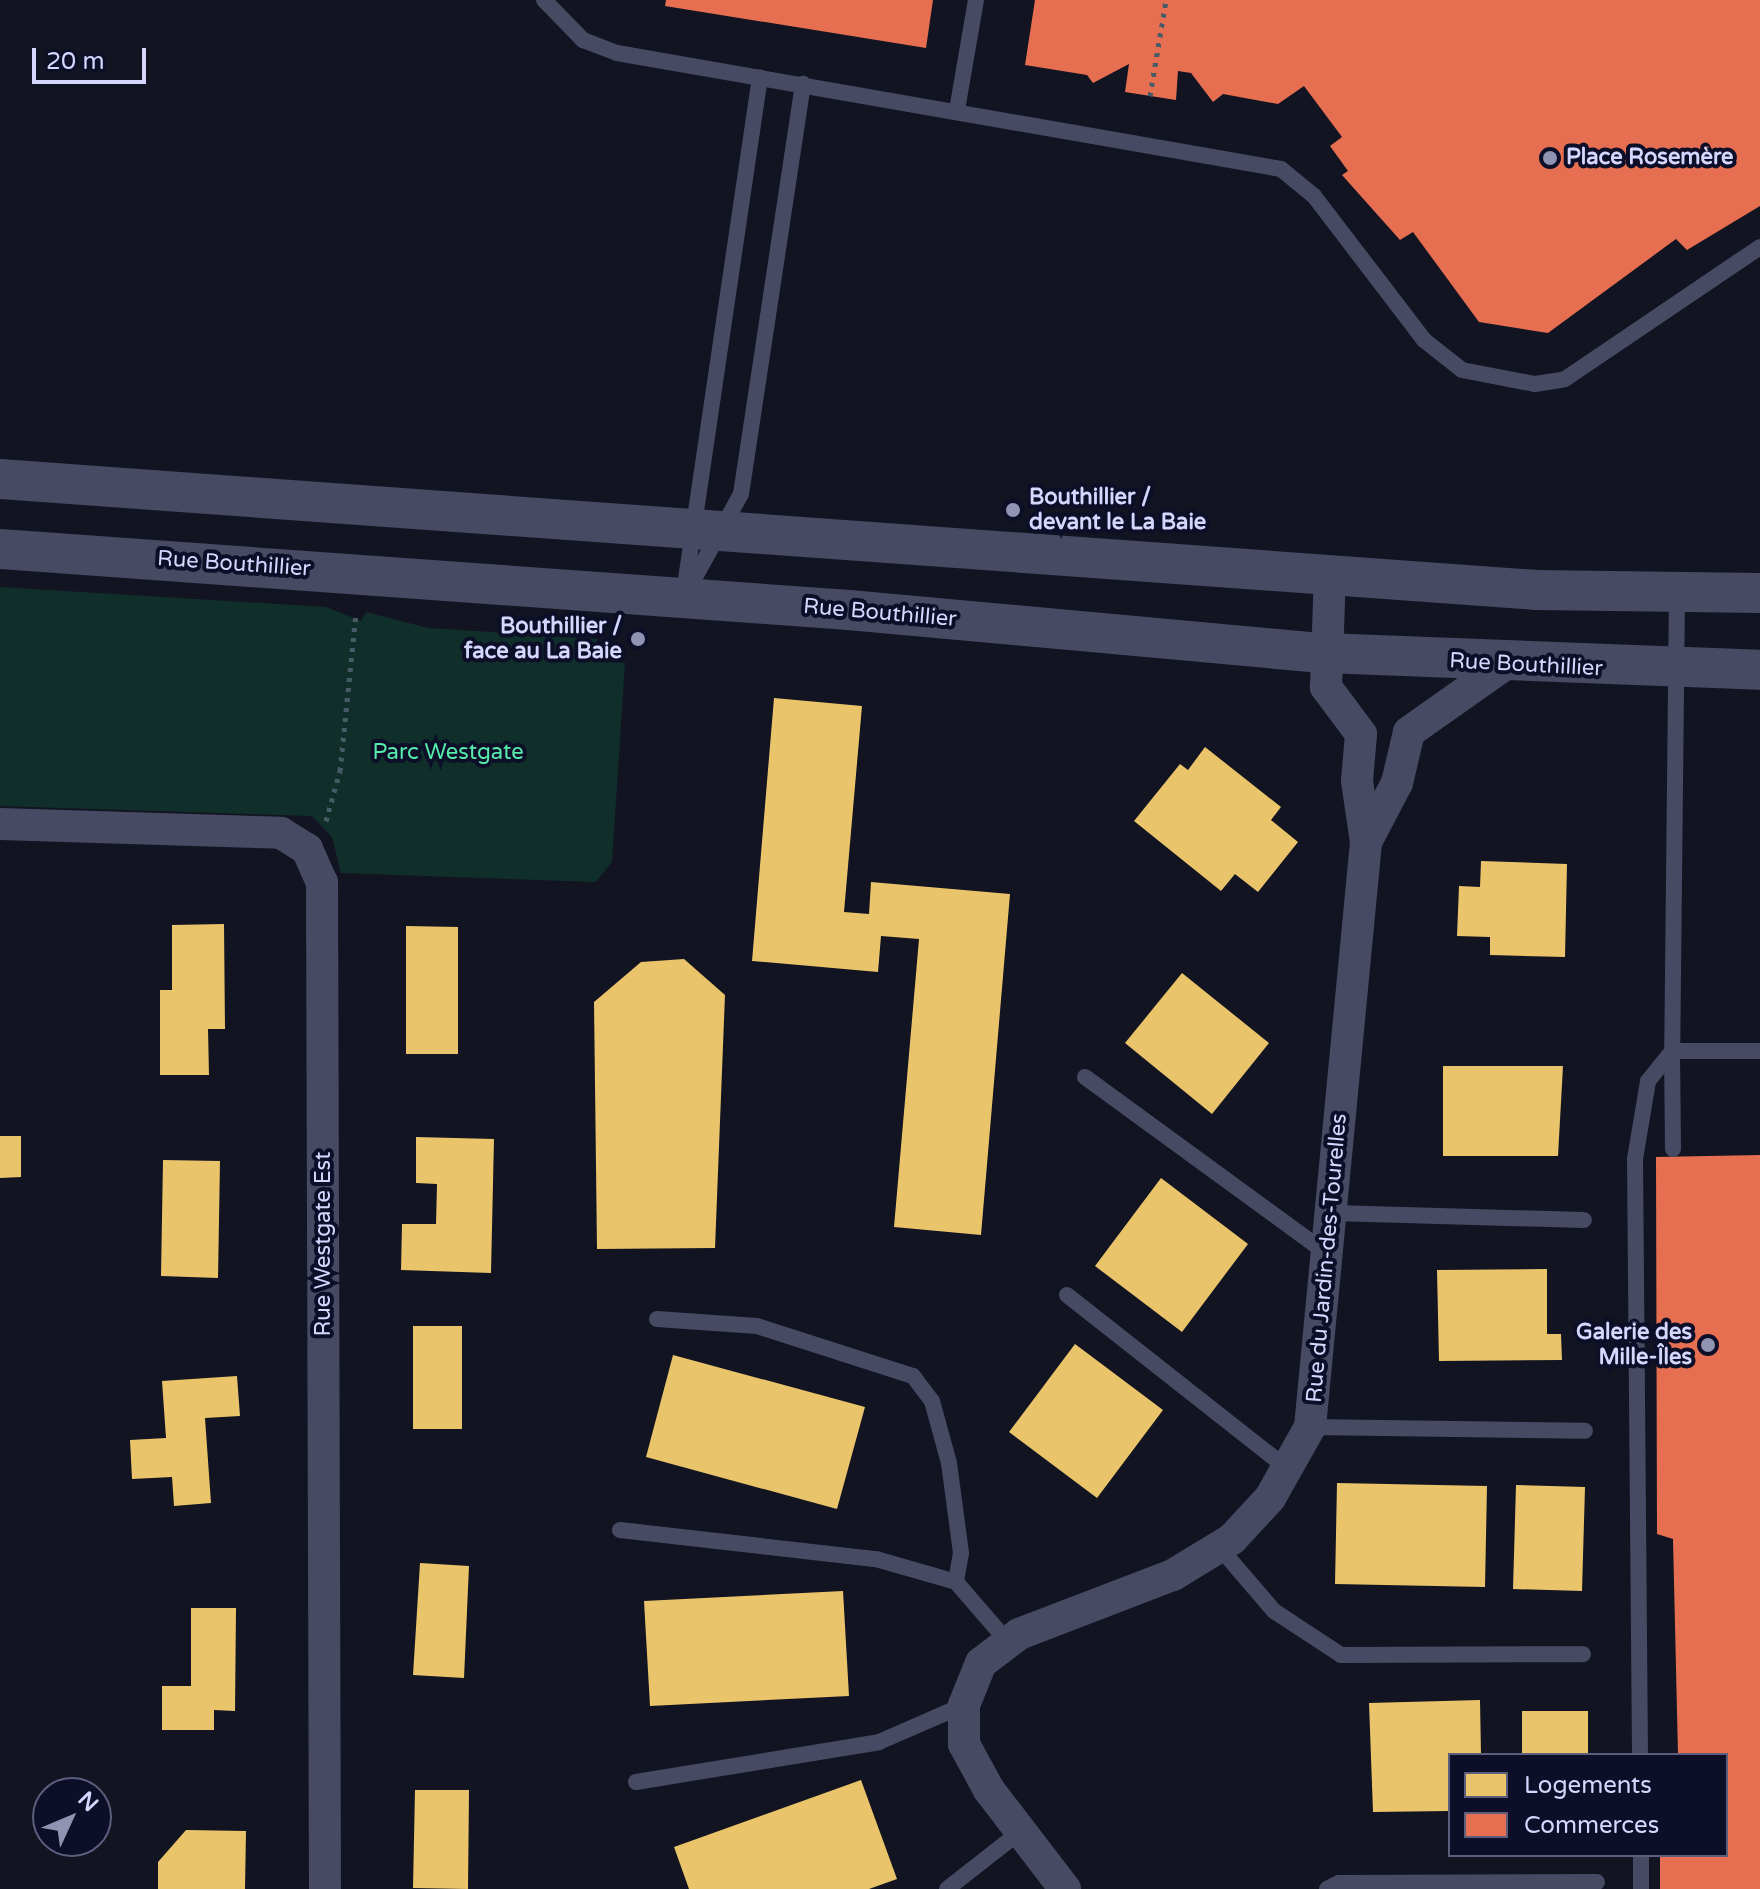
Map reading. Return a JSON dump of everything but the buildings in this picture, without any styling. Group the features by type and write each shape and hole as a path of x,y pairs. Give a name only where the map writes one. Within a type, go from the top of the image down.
{"street":[{"path":"0,479 1330,575 1677,593 1760,593"},
{"name":"Rue Bouthillier","path":"0,549 684,598 1325,653 1504,665 1760,670"},
{"path":"1330,575 1325,653 1330,699 1356,726 1385,721 1409,732 1504,665"},
{"name":"Rue du Jardin-des-Tourelles","path":"1065,1889 1021,1831 964,1744 964,1705 981,1663 1008,1642 1173,1575 1219,1547 1270,1498 1310,1427 1330,1256 1366,842 1356,726"},
{"name":"Rue du Jardin-des-Tourelles","path":"1366,842 1397,783 1409,732"},
{"name":"Rue Westgate Est","path":"0,824 281,833 307,849 322,882 325,1889"}],"lane":[{"path":"544,0 598,48 1281,169 1314,196 1439,355 1462,370 1509,379 1565,379 1760,247"},
{"path":"957,110 976,0"},
{"path":"684,598 708,530 760,77"},
{"path":"684,598 708,530 741,494 803,84"},
{"path":"1673,1149 1674,670 1677,593"},
{"path":"1672,1051 1760,1051"},
{"path":"1640,1753 1635,1159 1648,1081 1672,1051"},
{"path":"1085,1077 1330,1256"},
{"path":"1333,1213 1584,1220"},
{"path":"1067,1295 1287,1468"},
{"path":"657,1319 757,1326 913,1376 932,1401 949,1463 961,1553 956,1582"},
{"path":"1310,1427 1585,1431"},
{"path":"620,1530 876,1559 956,1582 1008,1642"},
{"path":"1219,1547 1274,1611 1341,1655 1583,1654"},
{"path":"636,1782 879,1742 964,1705"},
{"path":"947,1889 1021,1831"},
{"path":"1641,1857 1641,1889"},
{"path":"1327,1889 1339,1883 1597,1882"}],"path":[{"path":"1150,96 1166,0"},
{"path":"327,820 357,613"}],"green space":[{"name":"Parc Westgate","path":"0,587 326,607 361,621 366,612 428,628 597,639 596,661 625,663 612,862 596,882 341,873 332,837 312,816 0,806"}],"place":[{"name":"Place Rosemère","path":"1550,158"},
{"name":"Bouthillier / devant le La Baie","path":"1013,510"},
{"name":"Bouthillier / face au La Baie","path":"638,639"},
{"name":"Galerie des Mille-Îles","path":"1708,1345"}]}
